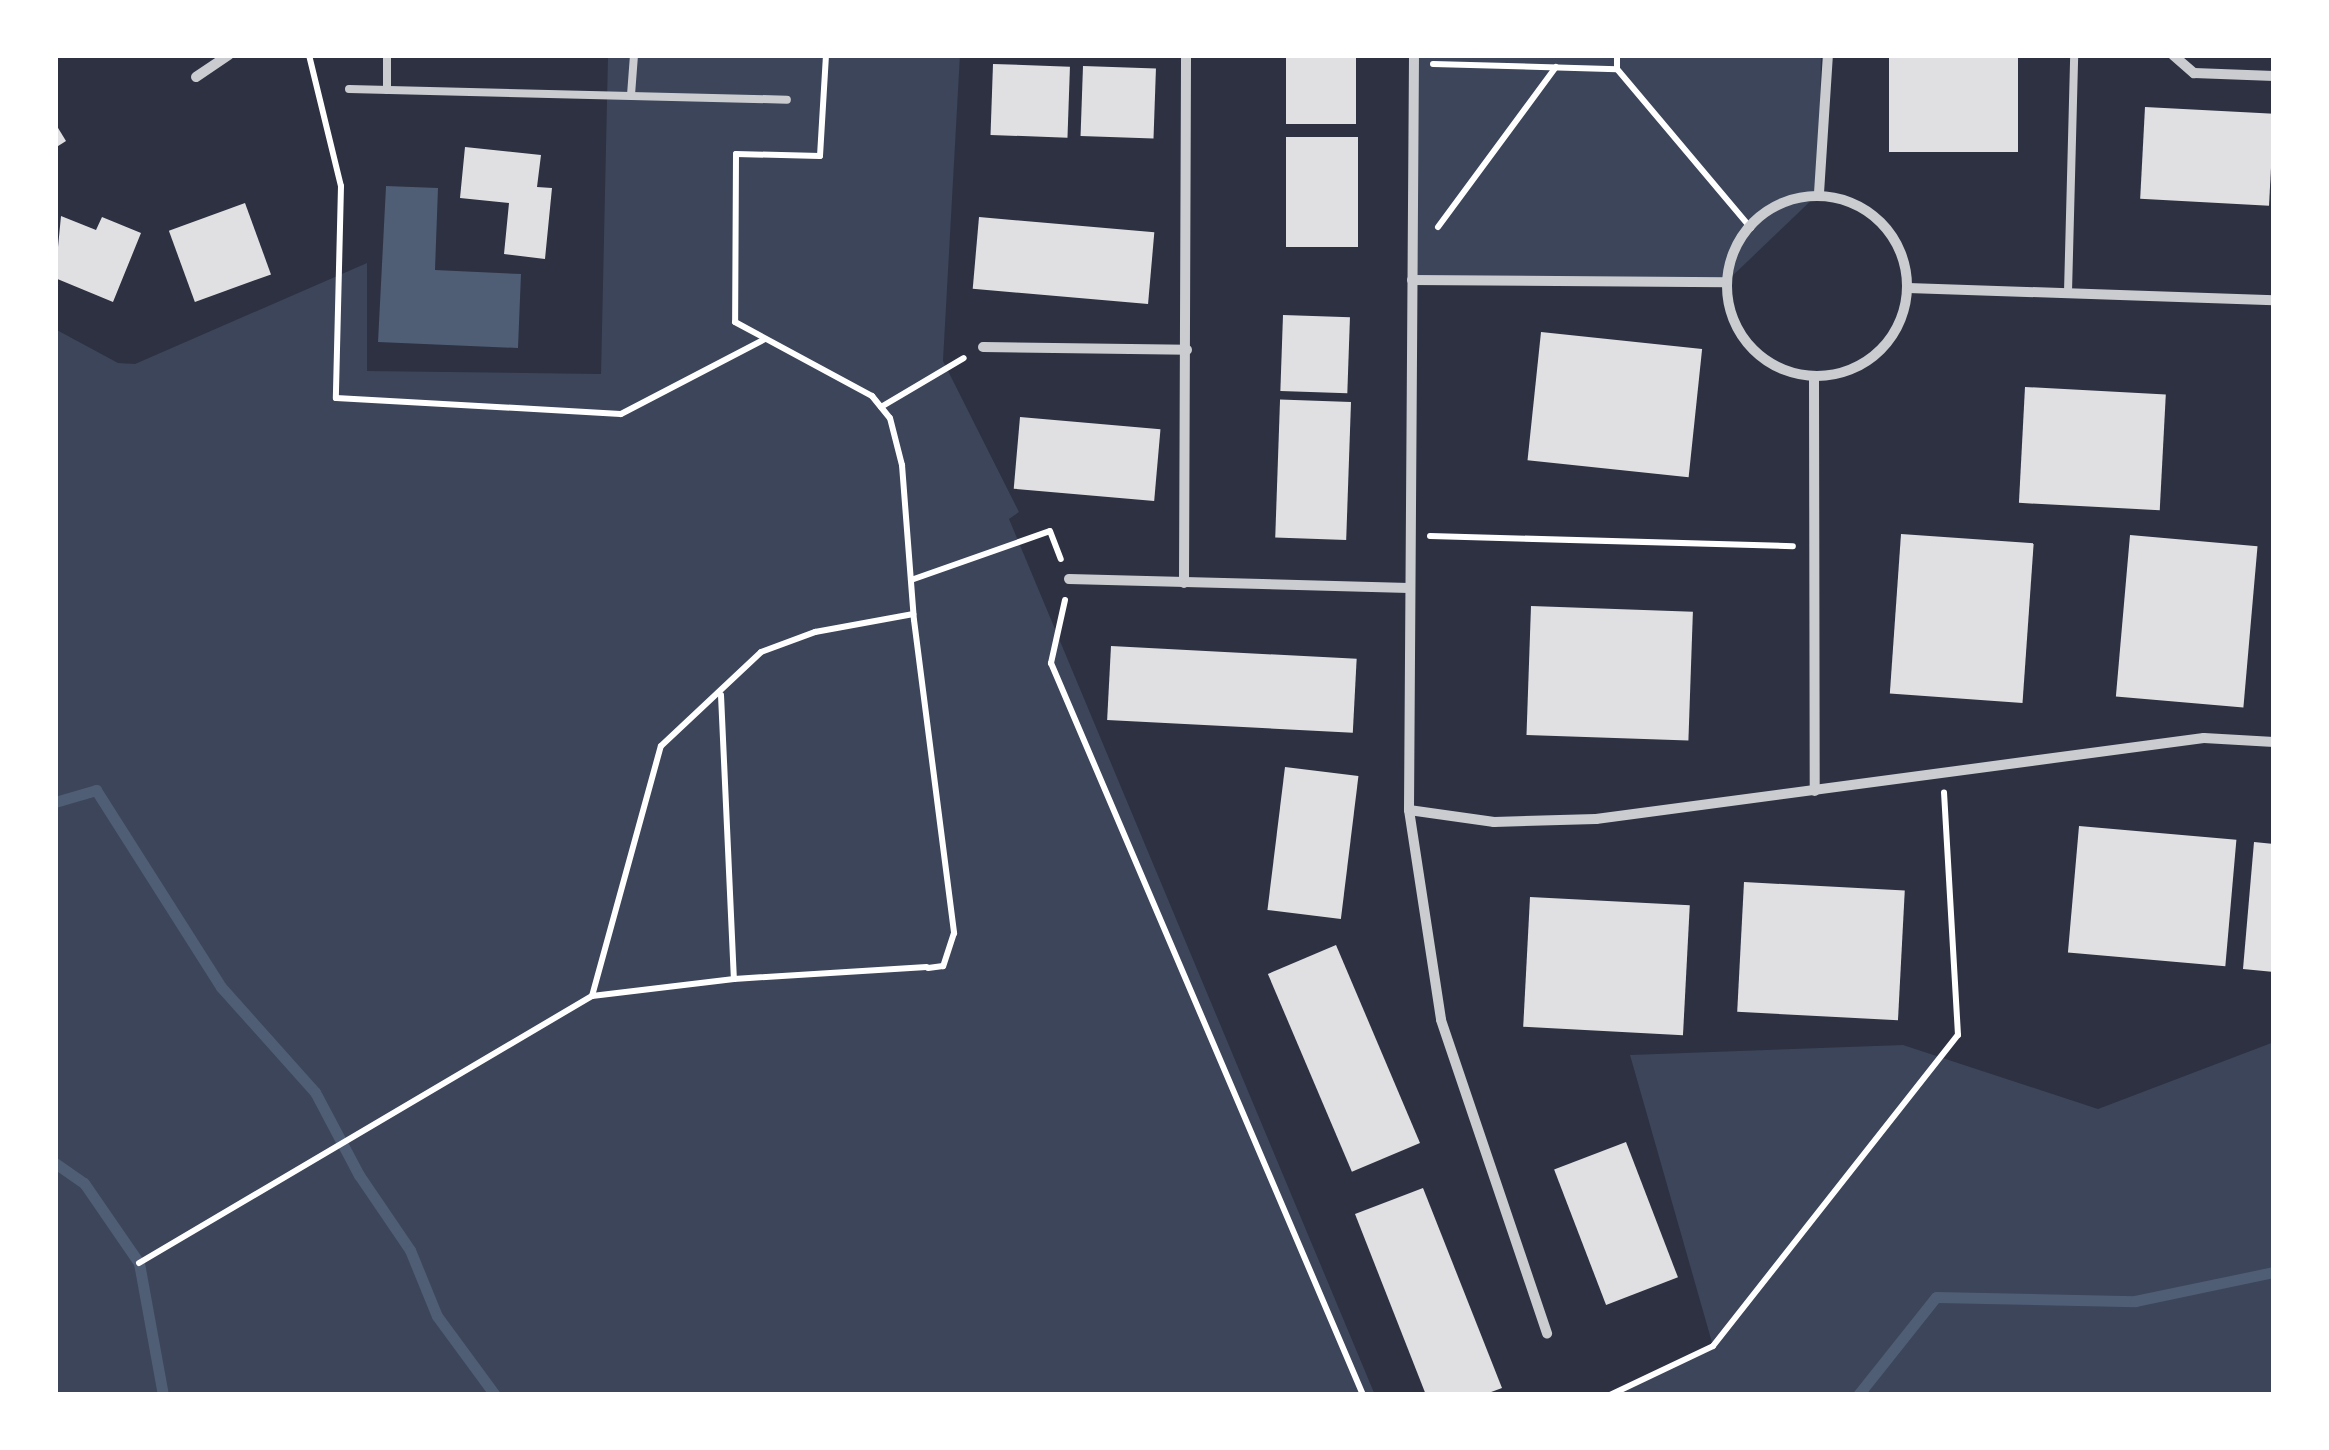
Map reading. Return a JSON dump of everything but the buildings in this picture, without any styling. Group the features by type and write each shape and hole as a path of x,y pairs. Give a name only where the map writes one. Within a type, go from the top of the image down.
{"street":[{"path":"196,78 229,55"},
{"path":"1184,583 1188,350 1186,55"},
{"path":"1818,193 1828,55"},
{"path":"2173,55 2194,73 2274,76"},
{"path":"1414,59 1409,810 1440,1020 1547,1334"},
{"path":"1818,193 1862,206 1888,231 1905,262 1908,288 1895,333 1880,350 1843,374 1814,378 1773,366 1739,336 1726,282 1738,242 1769,208 1818,193"},
{"path":"1412,280 1726,282"},
{"path":"1908,288 2274,300"},
{"path":"983,347 1188,350"},
{"path":"1814,378 1815,791"},
{"path":"1069,579 1409,588"},
{"path":"1409,810 1494,822 1596,818 1944,776 2204,738 2274,742"}],"lane":[{"path":"387,55 387,90"},
{"path":"632,96 634,55"},
{"path":"2068,292 2074,55"},
{"path":"349,88 787,100"}],"path":[{"path":"309,55 341,186 336,398 621,414 766,338"},
{"path":"826,55 820,156 736,154 735,322 872,396 890,418 902,465 913,614 954,933 943,966"},
{"path":"1617,55 1617,68 1751,228"},
{"path":"1414,59 1617,68"},
{"path":"1412,262 1556,66"},
{"path":"881,408 983,347"},
{"path":"911,580 1050,530"},
{"path":"1409,535 1815,546"},
{"path":"1069,579 1051,663 1363,1395"},
{"path":"592,996 662,746 761,652 815,632 913,614"},
{"path":"720,694 734,979"},
{"path":"1610,1395 1713,1346 1958,1035 1944,776"},
{"path":"139,1264 592,996 734,979 943,966"},
{"path":"928,968 943,966"}],"shaded area":[{"path":"608,55 960,55 943,361 1019,512 1009,519 1375,1395 55,1395 55,329 118,363 135,364 367,263 367,371 601,374"},
{"path":"1416,55 1821,55 1819,193 1726,282 1412,280"},
{"path":"386,186 438,188 435,270 521,274 518,348 378,342"},
{"path":"2274,1042 2274,1395 1608,1395 1713,1346 1630,1055 1903,1045 2098,1109"}],"waterway":[{"path":"55,802 96,790 221,987 315,1092 359,1175 410,1250 437,1316 495,1395"},
{"path":"55,1163 84,1183 139,1263 163,1395"},
{"path":"1858,1395 1936,1297 2135,1301 2274,1272"}]}
